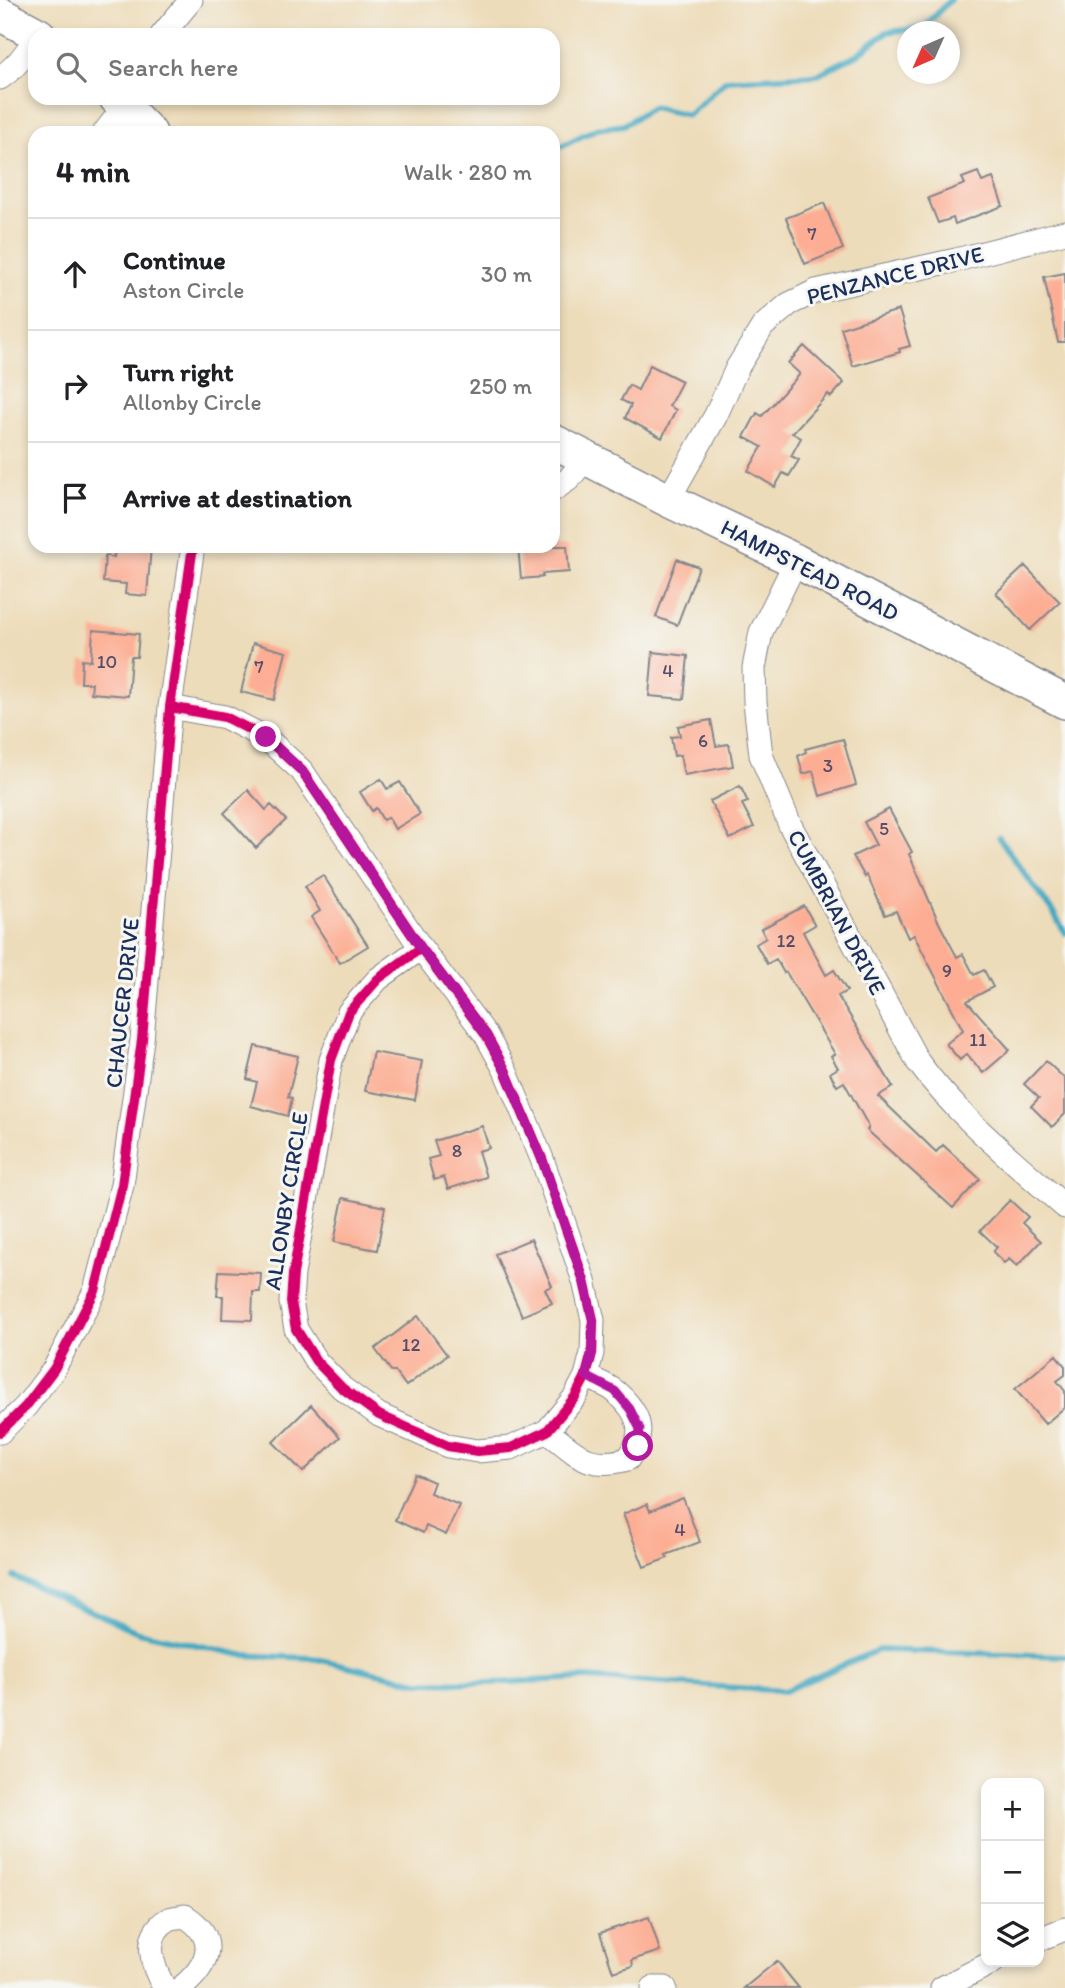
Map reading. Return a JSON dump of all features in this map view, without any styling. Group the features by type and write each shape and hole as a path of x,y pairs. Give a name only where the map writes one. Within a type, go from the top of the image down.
{"street":[{"path":"168,28 191,0"},
{"path":"0,14 28,30"},
{"path":"0,78 28,51"},
{"path":"115,113 138,126"},
{"name":"PENZANCE DRIVE","path":"668,500 716,415 737,368 763,326 789,304 816,291 956,260 1065,232"},
{"name":"HAMPSTEAD ROAD","path":"560,445 796,561 1065,702"},
{"path":"560,486 585,459"},
{"name":"CHAUCER DRIVE","path":"0,1432 26,1406 54,1369 95,1291 122,1185 142,1040 170,706 192,553"},
{"name":"CUMBRIAN DRIVE","path":"796,561 761,632 754,668 761,755 790,825 918,1062 939,1091 973,1125 1065,1207"},
{"name":"ALLONBY CIRCLE","path":"170,706 225,717 266,737 302,771 421,948 486,1035 505,1070 542,1159 584,1281 593,1320 592,1353 586,1376 575,1396 547,1431 510,1448 477,1451 448,1446 379,1415 342,1388 316,1361 296,1329 291,1302 293,1274 331,1060 349,1012 378,979 421,948"},
{"path":"547,1431 578,1455 595,1464 611,1464 628,1459 638,1446 640,1429 630,1409 615,1391 586,1376"},
{"path":"165,1988 150,1957 154,1934 169,1919 185,1916 199,1925 207,1937 207,1955 194,1978 181,1988"},
{"path":"1044,1937 1065,1929"},
{"path":"951,1986 984,1967"},
{"path":"653,1988 665,1988"}],"building":[{"path":"978,172 982,182 993,178 1003,206 955,224 953,218 938,223 928,198 965,184 962,178"},
{"path":"824,203 843,249 805,264 786,218"},
{"path":"1065,273 1065,342 1058,342 1044,277"},
{"path":"899,310 910,346 899,349 900,352 853,366 841,328"},
{"path":"804,346 844,383 831,397 828,394 792,433 801,438 791,456 799,460 789,476 783,473 775,487 748,471 762,447 744,437 757,413 762,416 800,374 788,363"},
{"path":"650,365 682,381 669,406 676,410 662,438 625,418 631,405 621,400 629,385 638,390"},
{"path":"560,546 567,546 569,572 521,579 519,553 560,553"},
{"path":"114,553 150,553 147,596 125,594 126,584 103,582 105,556 114,557"},
{"path":"677,559 699,567 677,625 656,617"},
{"path":"1025,566 1060,602 1030,630 996,593"},
{"path":"93,630 139,634 137,657 131,657 128,696 91,693 92,683 81,683 82,660 91,661"},
{"path":"253,643 286,652 274,700 241,692"},
{"path":"653,652 688,656 684,699 649,696"},
{"path":"711,720 716,746 729,744 733,766 684,775 680,755 674,756 671,737 680,736 678,726"},
{"path":"843,739 856,785 820,796 813,771 803,774 798,756 806,752 805,749"},
{"path":"381,779 387,789 400,782 420,814 395,829 388,817 383,820 376,808 372,811 360,792"},
{"path":"740,786 748,802 742,804 754,827 730,839 710,801"},
{"path":"248,790 266,810 271,805 286,820 256,848 224,813"},
{"path":"889,809 912,852 909,854 957,957 963,954 974,975 984,970 993,987 967,1001 1010,1050 983,1073 967,1054 960,1060 946,1044 963,1030 914,935 908,938 896,911 885,915 867,875 865,877 853,856 876,845 864,822"},
{"path":"323,875 368,946 340,963 311,917 320,911 305,886"},
{"path":"804,906 815,925 803,932 826,975 834,970 847,991 838,996 893,1087 878,1096 936,1152 943,1145 980,1179 953,1208 867,1130 869,1127 844,1082 837,1086 830,1073 838,1068 831,1056 835,1054 786,972 784,973 776,959 767,964 756,944 766,938 761,929"},
{"path":"255,1046 298,1056 288,1097 292,1098 288,1116 251,1106 257,1082 247,1079"},
{"path":"373,1052 422,1061 415,1100 365,1091"},
{"path":"1046,1061 1065,1079 1065,1114 1052,1127 1031,1106 1039,1098 1024,1084"},
{"path":"482,1126 489,1148 478,1151 486,1177 448,1189 444,1177 434,1180 428,1159 439,1156 434,1141"},
{"path":"343,1198 385,1207 377,1250 334,1242"},
{"path":"1010,1200 1028,1217 1022,1223 1041,1241 1017,1266 1009,1259 1004,1263 993,1252 997,1247 980,1231"},
{"path":"531,1239 552,1286 545,1289 552,1303 522,1316 495,1254"},
{"path":"219,1271 261,1273 260,1292 253,1292 252,1320 222,1319 223,1296 217,1296"},
{"path":"418,1316 447,1355 406,1386 375,1349"},
{"path":"1056,1355 1065,1366 1065,1375 1057,1381 1065,1391 1065,1407 1045,1424 1015,1389"},
{"path":"311,1405 340,1437 303,1472 273,1442"},
{"path":"415,1474 434,1482 430,1493 459,1505 446,1535 426,1526 423,1533 395,1520"},
{"path":"683,1498 700,1542 644,1567 623,1514 647,1504 650,1511"},
{"path":"649,1917 660,1951 632,1960 633,1966 613,1972 600,1933"},
{"path":"777,1961 799,1988 744,1988"}],"waterway":[{"path":"560,147 596,129 624,125 652,107 688,115 726,80 817,75 858,54 887,32 923,28 950,0"},
{"path":"999,838 1065,933"},
{"path":"14,1577 138,1632 242,1655 312,1658 418,1682 491,1683 586,1678 784,1691 878,1650 1065,1656"}],"cycle path":[{"path":"0,1432 26,1406 54,1369 95,1291 122,1185 142,1040 170,707 192,553"},
{"path":"170,707 225,717 266,738 302,771 421,948 486,1035 505,1070 542,1159 584,1281 593,1320 592,1353 586,1376 575,1397 547,1431 511,1448 477,1451 448,1446 379,1415 342,1388 316,1361 296,1329 291,1302 293,1274 331,1060 349,1012 378,979 421,948"}],"route":[{"path":"266,737 302,771 421,948 486,1035 505,1070 542,1159 584,1281 593,1320 592,1353 586,1376 615,1391 630,1409 640,1429 638,1446"}]}
